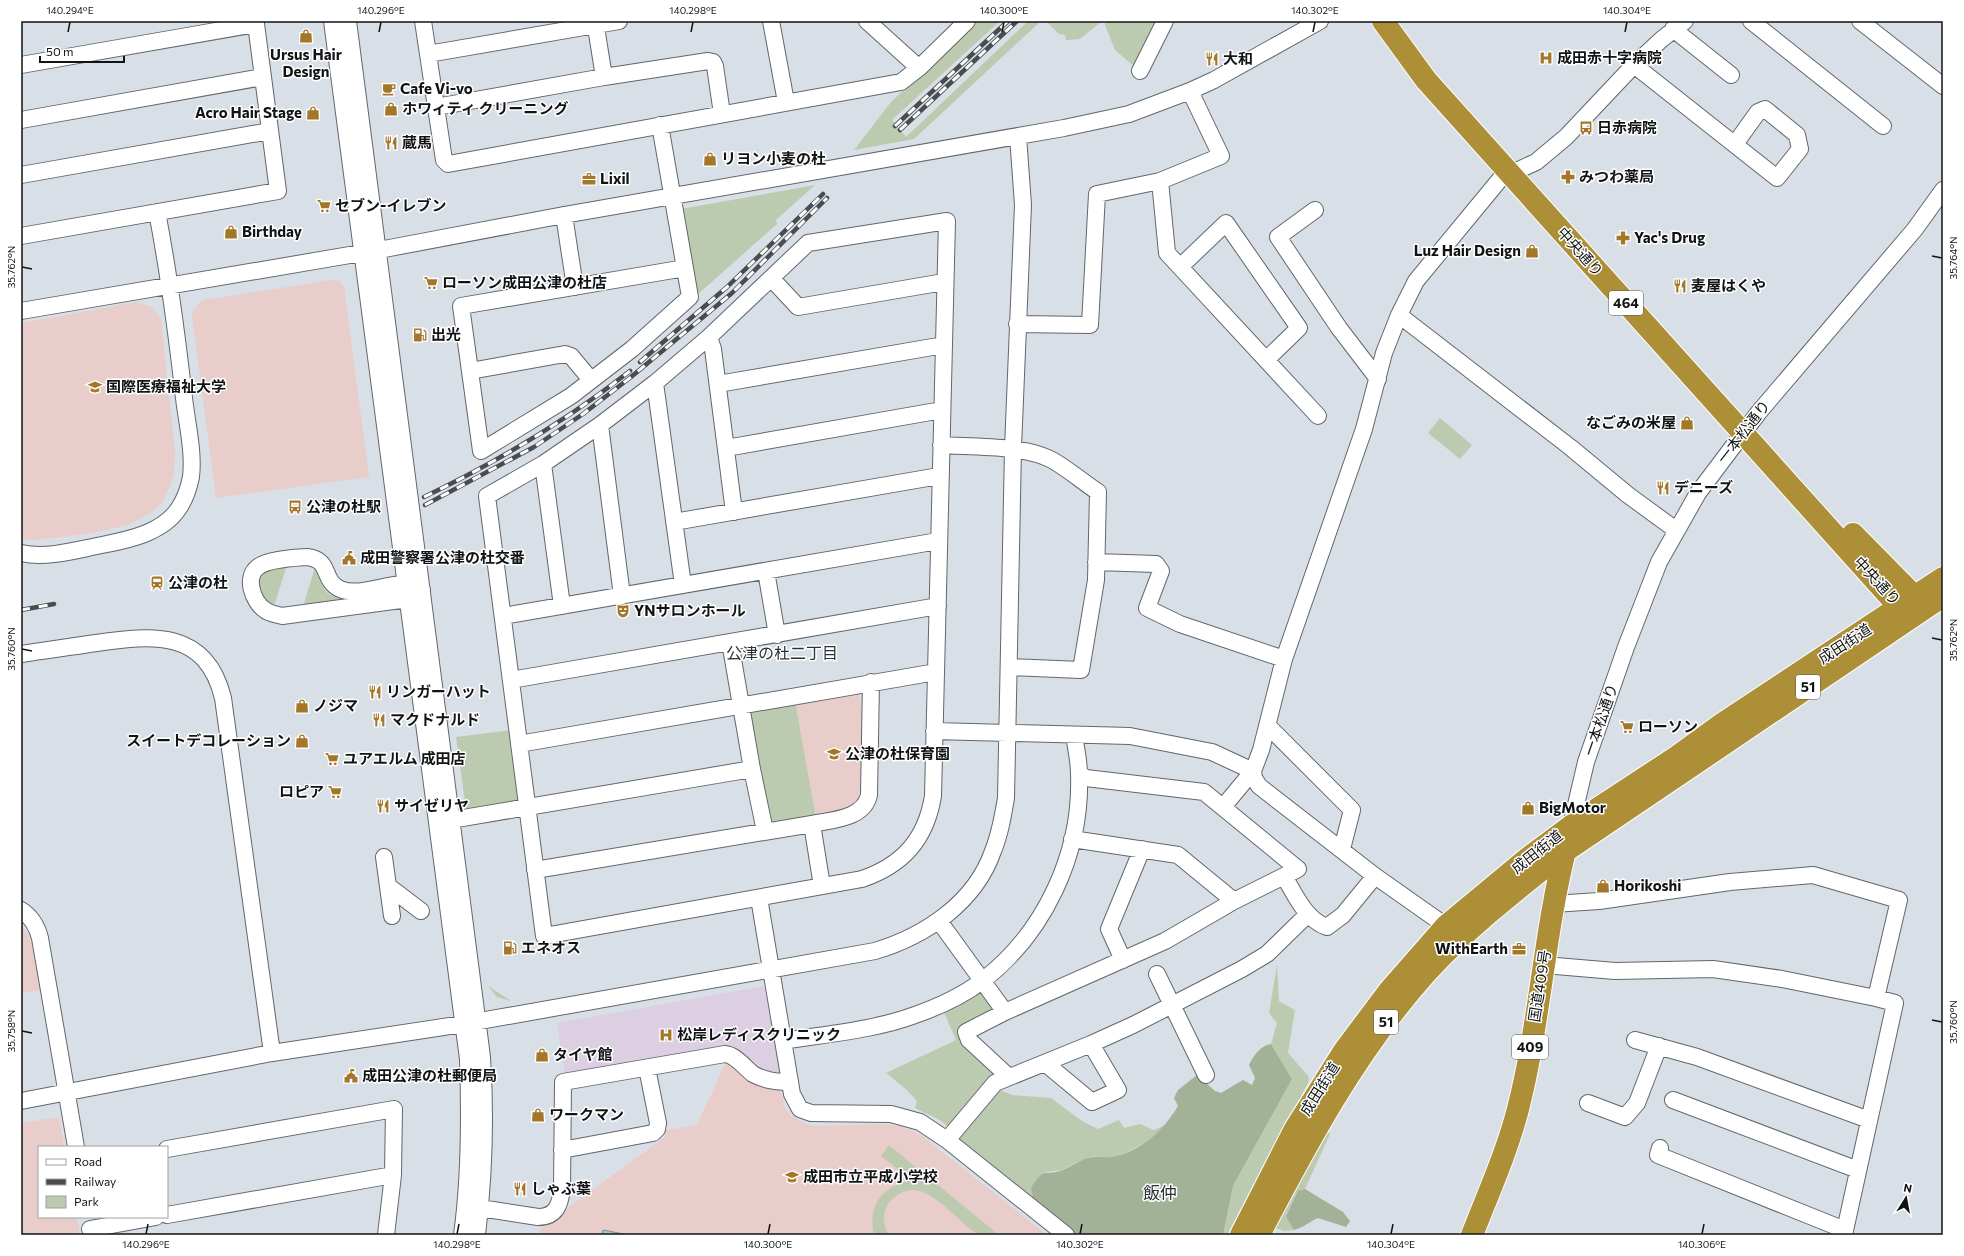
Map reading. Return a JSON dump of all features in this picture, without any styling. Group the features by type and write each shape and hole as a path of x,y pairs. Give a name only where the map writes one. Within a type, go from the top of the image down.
{"highway":[{"name":"中央通り","path":"1383,21 1426,80 1517,170"},
{"name":"中央通り","path":"1399,21 1431,64 1517,170 1747,427 1910,606"},
{"name":"成田街道","path":"1259,1235 1304,1148 1357,1062 1393,1012 1426,973 1460,940 1512,893 1564,852 1910,606 1943,578"},
{"name":"成田街道","path":"1241,1235 1295,1130 1344,1051 1389,991 1446,926 1528,858 1571,826 1910,606 1943,596"},
{"name":"国道409号","path":"1472,1235 1518,1110 1526,1072 1553,904 1571,826"}],"street":[{"path":"332,21 438,821 471,1023 482,1057 485,1118 477,1235"},
{"path":"348,21 367,173 379,250 465,921 471,1023 468,1059 470,1121 466,1207 462,1235"},
{"path":"423,21 444,160 448,164 901,82 919,68 966,21"},
{"path":"428,54 595,23 619,21"},
{"path":"771,21 786,102"},
{"path":"867,21 919,68"},
{"path":"1140,71 1165,21"},
{"path":"21,311 170,284 379,250 564,215 1018,136 1129,114 1190,91 1214,80 1320,21"},
{"path":"1751,21 1883,126"},
{"path":"1860,21 1943,86"},
{"path":"595,23 604,77"},
{"path":"21,65 256,24 278,191 21,236"},
{"path":"1223,808 1253,771 1261,750 1284,659 1364,429 1384,353 1399,315 1416,281 1501,178 1536,162 1566,137 1634,65 1679,25 1731,75"},
{"path":"436,107 604,77 708,61 713,62 722,114"},
{"path":"1634,65 1735,144"},
{"path":"21,120 263,77"},
{"path":"1017,324 1090,325 1097,194 1160,181 1220,156 1190,91"},
{"path":"660,125 672,197 685,268 690,297 632,349 571,396 481,450 461,306 685,268"},
{"path":"21,175 270,131"},
{"path":"21,1101 272,1053 471,1023 875,951 899,944 939,921 961,901 979,879 993,853 1002,826 1006,798 1013,448 1023,206 1018,136"},
{"path":"1160,181 1167,253 1318,416"},
{"name":"一本松通り","path":"1571,826 1586,762 1618,668 1652,577 1676,530 1698,493 1747,427 1915,229 1943,190"},
{"path":"1315,210 1278,237 1339,328 1378,379"},
{"path":"21,553 37,555 54,554 132,539 157,528 178,509 188,489 192,463 170,284 157,212"},
{"path":"564,215 576,287"},
{"path":"947,220 944,282 944,345 939,476 938,606 933,796 931,810 926,823 911,849 890,866 877,874 862,879 544,936 487,496 543,464 600,425 655,383 709,337 808,244 947,220"},
{"path":"1180,267 1226,223 1299,328 1266,360"},
{"path":"771,278 798,307 944,282"},
{"path":"1399,315 1570,446 1633,498 1676,530"},
{"path":"709,337 713,349 734,512"},
{"path":"718,384 944,345"},
{"path":"470,371 565,354 571,356 591,380"},
{"path":"655,383 683,585"},
{"path":"726,448 942,410"},
{"path":"600,425 622,596"},
{"path":"941,446 1013,448 1052,460 1098,492 1096,580 1081,670 1009,668"},
{"path":"543,464 562,606"},
{"path":"674,522 939,476"},
{"path":"503,616 938,541"},
{"path":"407,592 356,591 340,589 328,577 320,560 307,556 264,563 253,572 251,581 253,593 257,602 272,614 282,616 422,590"},
{"path":"1096,562 1156,564 1161,570 1148,608 1180,624 1284,659"},
{"path":"766,571 777,635"},
{"path":"511,680 938,606"},
{"path":"21,654 135,637 161,638 185,645 196,652 210,667 216,678 223,698 272,1053"},
{"path":"730,642 752,769 765,831"},
{"path":"519,744 936,672"},
{"path":"535,870 849,817 868,800 872,682"},
{"path":"1268,726 1352,810 1342,849"},
{"path":"934,731 1130,736 1184,745 1212,752 1253,771"},
{"path":"784,1041 875,1025 913,1016 946,1002 982,981 1023,940 1042,913 1060,879 1072,839 1078,808 1079,774 1074,735"},
{"path":"451,820 752,769"},
{"path":"1253,771 1254,778 1259,786 1376,876 1446,926"},
{"path":"1009,1077 969,1040 966,1032 1005,1012 1165,941 1234,901 1298,870 1204,792 1086,778 1079,774"},
{"path":"812,824 822,886"},
{"path":"1072,839 1178,854 1234,901"},
{"path":"1123,960 1109,929 1142,849"},
{"path":"384,857 392,916"},
{"path":"1553,904 1599,901 1730,882 1813,875 1899,900 1876,998"},
{"path":"1284,876 1308,914 1319,924 1327,927 1343,915 1376,876"},
{"path":"388,886 421,911"},
{"path":"759,898 790,1081 794,1100 800,1109 805,1112 818,1114 891,1114 905,1116 920,1122 947,1140 1066,1235"},
{"path":"21,910 31,918 37,927 40,938 76,1146"},
{"path":"947,1140 995,1083 1091,1044 1171,1005 1267,954 1308,914"},
{"path":"939,921 1005,1012"},
{"path":"1544,965 1615,971 1713,969 1782,979 1895,1003 1845,1233 1658,1155 1660,1148"},
{"path":"1157,974 1206,1075"},
{"path":"1635,1040 1697,1057 1869,1120"},
{"path":"1045,1063 1092,1102 1118,1090 1091,1044"},
{"path":"1588,1103 1625,1117 1637,1103 1659,1046"},
{"path":"480,1208 538,1217 545,1217 552,1214 557,1209 560,1203 563,1082 725,1054 732,1056 755,1075 780,1083 790,1081"},
{"path":"562,1150 653,1134 657,1129 658,1123 647,1068"},
{"path":"1673,1100 1858,1170"},
{"path":"168,1149 394,1109 393,1175 386,1235"},
{"path":"168,1215 393,1175"},
{"path":"90,1227 149,1218"}],"shaded area":[{"name":"国際医療福祉大学","path":"331,280 339,281 344,287 369,477 216,498 192,316 193,311 199,303 204,300"},
{"name":"国際医療福祉大学","path":"137,302 152,307 161,319 175,452 174,475 166,496 159,506 149,514 128,525 87,534 35,540 21,539 21,323"},
{"name":"公津の杜保育園","path":"858,691 864,715 864,793 849,812 816,818 795,701"},
{"path":"21,924 32,942 40,990 21,993"},
{"name":"松岸レディスクリニック","path":"764,986 780,1074 774,1076 757,1071 729,1047 565,1076 557,1023"},
{"name":"成田市立平成小学校","path":"727,1060 780,1089 785,1108 791,1116 806,1124 815,1126 883,1124 903,1127 921,1135 1047,1235 543,1235 539,1231 547,1223 665,1137 664,1131 697,1125"},
{"path":"59,1117 64,1146 38,1146 38,1218 77,1218 80,1235 21,1235 21,1123"}],"green space":[{"path":"978,21 1000,21 892,120 906,137 1028,21 1041,21 914,139 854,150 891,102"},
{"path":"1046,21 1102,21 1080,39 1066,40 1065,35 1059,34"},
{"path":"1105,21 1162,21 1136,68 1115,50 1105,25"},
{"path":"815,185 776,220 777,224 697,295 681,209"},
{"path":"1440,418 1472,445 1460,459 1428,433"},
{"path":"287,565 274,606 262,596 258,583 259,577 261,572"},
{"path":"315,567 322,586 332,596 339,598 384,594 303,607"},
{"path":"795,701 816,818 771,826 746,710"},
{"path":"512,730 522,800 470,813 466,809 456,737"},
{"path":"1277,965 1279,1001 1295,1010 1288,1053 1309,1077 1308,1083 1227,1235 1223,1235 1233,1186 1292,1079 1271,1044 1277,1023 1269,1013"},
{"path":"488,986 511,1001 497,997"},
{"path":"978,989 996,1007 994,1013 959,1032 995,1072 995,1078 950,1128 938,1119 915,1108 917,1101 907,1090 886,1073 956,1040 943,1010"},
{"path":"1271,1044 1292,1079 1233,1186 1223,1235 1076,1235 1034,1202 1031,1188 1039,1176 1046,1173 1063,1170 1082,1160 1123,1154 1151,1139 1166,1124 1178,1106 1174,1098 1178,1090 1197,1075 1215,1091 1221,1093 1243,1080 1252,1085 1255,1078 1249,1065 1258,1052 1267,1045"},
{"path":"998,1089 1012,1095 1051,1098 1082,1121 1098,1129 1119,1120 1124,1128 1140,1124 1154,1130 1167,1124 1151,1140 1127,1152 1111,1158 1095,1156 1077,1162 1062,1170 1045,1172 1034,1202 960,1141 959,1136"},
{"path":"1326,1131 1330,1134 1305,1189 1298,1192 1286,1215 1294,1230 1284,1231 1275,1228"},
{"path":"889,1145 999,1235 985,1236 978,1234 931,1196 921,1191 911,1190 901,1193 893,1198 887,1205 884,1220 889,1235 874,1235 872,1224 873,1215 879,1198 892,1187 911,1180 881,1156"},
{"path":"1305,1189 1343,1212 1350,1221 1346,1227 1318,1218 1294,1230 1286,1216 1298,1191"}],"water":[{"path":"603,1230 629,1235 602,1235"}],"railway":[{"path":"895,126 1008,21"},
{"path":"900,130 1017,21"},
{"path":"640,362 727,287 823,194"},
{"path":"425,505 534,447 583,414 631,377 732,293 827,198"},
{"path":"424,497 478,470 530,440 581,407 630,371"},
{"path":"21,610 54,604"}],"place":[{"name":"Ursus Hair Design","path":"306,36"},
{"name":"成田赤十字病院","path":"1546,58"},
{"name":"大和","path":"1212,59"},
{"name":"Cafe Vi-vo","path":"389,89"},
{"name":"ホワィティ クリーニング","path":"391,109"},
{"name":"Acro Hair Stage","path":"313,113"},
{"name":"日赤病院","path":"1586,128"},
{"name":"蔵馬","path":"391,143"},
{"name":"リヨン小麦の杜","path":"710,159"},
{"name":"みつわ薬局","path":"1568,177"},
{"name":"Lixil","path":"589,179"},
{"name":"セブン-イレブン","path":"324,206"},
{"name":"Birthday","path":"231,232"},
{"name":"Yac's Drug","path":"1623,238"},
{"name":"Luz Hair Design","path":"1532,251"},
{"name":"ローソン成田公津の杜店","path":"431,283"},
{"name":"麦屋はくや","path":"1680,286"},
{"name":"出光","path":"420,335"},
{"name":"国際医療福祉大学","path":"95,387"},
{"name":"なごみの米屋","path":"1687,423"},
{"name":"デニーズ","path":"1663,488"},
{"name":"公津の杜駅","path":"295,507"},
{"name":"成田警察署公津の杜交番","path":"349,558"},
{"name":"公津の杜","path":"157,583"},
{"name":"YNサロンホール","path":"623,611"},
{"name":"リンガーハット","path":"375,692"},
{"name":"ノジマ","path":"302,706"},
{"name":"マクドナルド","path":"379,720"},
{"name":"ローソン","path":"1627,727"},
{"name":"スイートデコレーション","path":"302,741"},
{"name":"公津の杜保育園","path":"834,754"},
{"name":"ユアエルム 成田店","path":"332,759"},
{"name":"ロピア","path":"335,792"},
{"name":"サイゼリヤ","path":"383,806"},
{"name":"BigMotor","path":"1528,808"},
{"name":"Horikoshi","path":"1603,886"},
{"name":"エネオス","path":"510,948"},
{"name":"WithEarth","path":"1519,949"},
{"name":"松岸レディスクリニック","path":"666,1035"},
{"name":"タイヤ館","path":"542,1055"},
{"name":"成田公津の杜郵便局","path":"351,1076"},
{"name":"ワークマン","path":"538,1115"},
{"name":"成田市立平成小学校","path":"792,1177"},
{"name":"しゃぶ葉","path":"520,1189"}],"district":[{"name":"公津の杜二丁目","path":"782,653"},
{"name":"飯仲","path":"1160,1193"}]}
